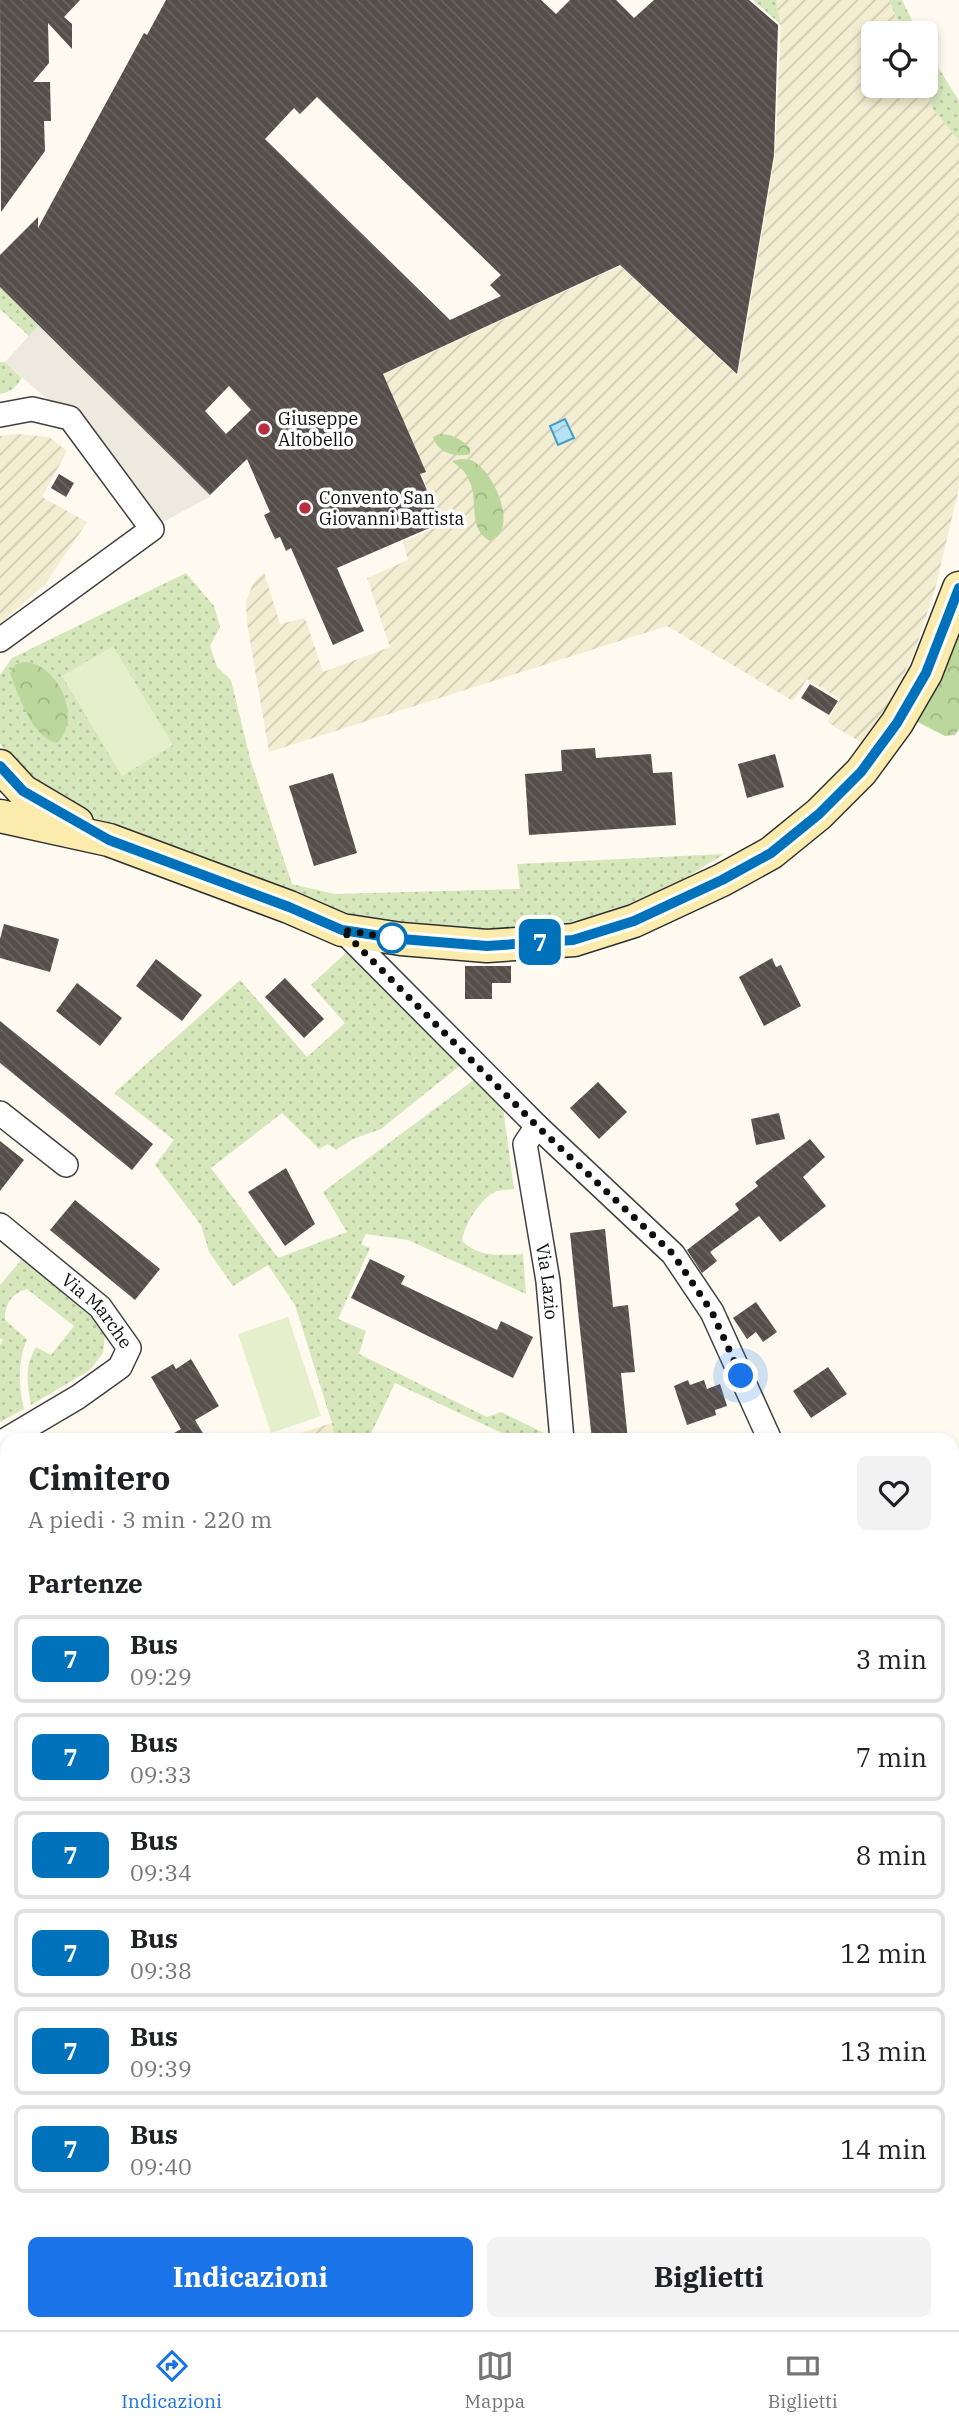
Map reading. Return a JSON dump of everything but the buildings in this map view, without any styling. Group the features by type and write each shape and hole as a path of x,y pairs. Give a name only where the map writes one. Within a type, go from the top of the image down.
{"main road":[{"path":"0,816 109,840 289,907 342,930 401,939 487,946 573,940 634,921 734,874 771,853 819,814 861,772 897,723 926,673 959,588"},
{"path":"0,766 23,791 109,840"}],"street":[{"path":"0,415 32,409 69,418 152,529 0,640"},
{"path":"0,660 49,605"},
{"path":"342,930 537,1126 673,1254 712,1312 767,1433"},
{"path":"0,1113 66,1165"},
{"name":"Via Lazio","path":"537,1126 525,1144 548,1281 561,1433"},
{"name":"Via Marche","path":"0,1225 100,1307 129,1348 120,1367 78,1397 19,1433"}],"shaded area":[{"path":"776,0 889,0 898,21 861,21 861,98 929,98 933,109 959,141 959,488 935,589 914,653 894,695 864,744 827,722 840,699 807,679 793,701 667,626 269,752 247,623 246,602 253,583 264,572 280,624 305,618 323,672 390,647 367,578 408,560 403,542 443,524 378,377 620,266 738,376 775,156 781,25"},
{"path":"39,325 211,496 158,525 61,411 5,362"},
{"path":"18,434 49,437 67,451 42,497 87,522 46,583 0,624 0,436"},
{"path":"332,1423 334,1433 300,1433"}],"green space":[{"path":"753,0 776,0 781,25"},
{"path":"889,0 902,0 912,21 898,21"},
{"path":"938,67 959,101 959,141 933,109 929,98 938,98"},
{"path":"0,287 39,325 29,336 0,309"},
{"path":"0,362 5,362 22,378 13,389 0,394"},
{"path":"439,434 460,440 470,448 470,454 453,455 443,450 433,437"},
{"path":"452,461 472,461 481,467 489,476 501,501 503,525 499,535 490,541 478,529 468,478"},
{"path":"186,573 214,606 220,627 210,646 217,667 231,680 251,762 292,884 334,894 520,889 517,864 724,854 663,892 600,915 552,926 485,932 432,931 325,909 261,887 66,806 16,769 0,743 0,675 12,658"},
{"path":"959,627 959,729 955,735 945,736 908,717"},
{"path":"113,646 173,745 122,776 62,676"},
{"path":"22,662 35,664 46,671 63,693 68,720 65,732 57,743 40,733 22,703 10,673 15,665"},
{"path":"349,950 462,1064 381,1129 353,1139 336,1150 328,1144 319,1149 282,1113 211,1168 278,1258 347,1232 323,1192 475,1079 503,1108 514,1189 497,1191 479,1205 462,1241 483,1253 523,1254 526,1294 408,1240 366,1234 361,1244 370,1248 338,1319 366,1331 359,1354 487,1417 501,1412 544,1433 502,1433 395,1383 371,1433 334,1433 295,1305 268,1265 233,1286 209,1252 201,1225 155,1165 174,1140 114,1093 240,980 307,1057 345,1023 311,985"},
{"path":"23,1258 92,1317 105,1336 103,1353 90,1370 31,1405 28,1368 32,1354 36,1347 51,1355 74,1326 27,1289 17,1294 8,1304 5,1320 27,1339 20,1373 24,1409 0,1422 0,1345 3,1340 0,1338 0,1285"},
{"path":"288,1317 321,1416 271,1433 238,1334"}],"water":[{"path":"565,419 574,438 558,445 550,426"}],"bus line":[{"name":"7","path":"0,766 23,791 109,840 289,907 342,930 401,939 487,946 573,940 634,921 683,900 771,853 819,814 861,772 897,723 926,673 959,588"}],"place":[{"name":"Giuseppe Altobello","path":"264,429"},
{"name":"Convento San Giovanni Battista","path":"305,508"}],"route":[{"path":"392,938 401,939 342,930 537,1126 673,1254 712,1312 741,1376"}]}
